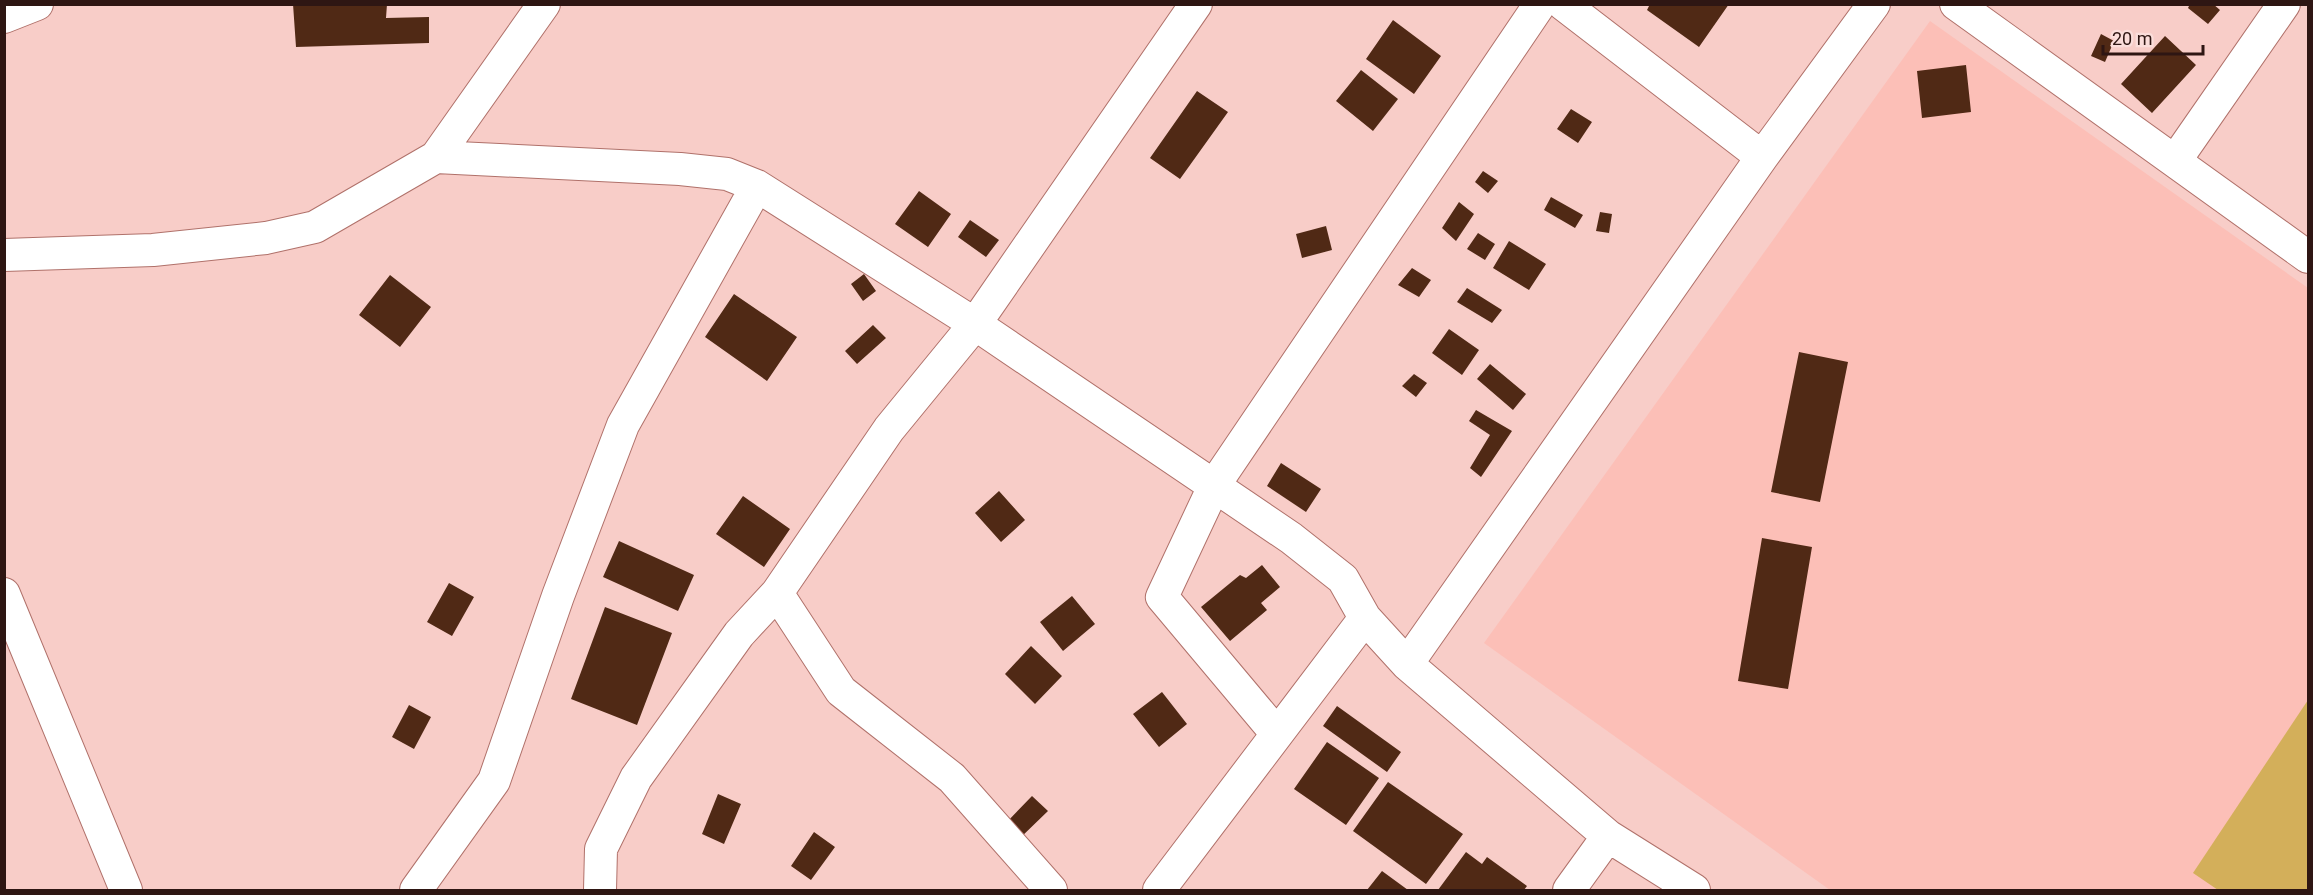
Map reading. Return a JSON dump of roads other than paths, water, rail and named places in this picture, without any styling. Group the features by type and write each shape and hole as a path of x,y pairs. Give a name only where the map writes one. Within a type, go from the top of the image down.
{"street":[{"path":"4,17 37,4"},
{"path":"600,891 601,849 636,778 739,634 777,593 889,429 975,324 1196,4"},
{"path":"1277,734 1162,597 1215,484 1540,4"},
{"path":"1563,4 1762,157"},
{"path":"1407,664 1762,157 1874,4"},
{"path":"1956,4 2308,257"},
{"path":"2175,161 2284,4"},
{"path":"4,255 153,250 266,238 315,227 436,157 540,6"},
{"path":"436,157 680,169 726,174 757,186 975,324 1215,484 1343,579 1365,618 1407,664 1608,836 1694,891"},
{"path":"416,891 494,781 558,596 623,425 757,186"},
{"path":"777,593 841,691 952,778 1051,891"},
{"path":"4,594 126,891"},
{"path":"1159,891 1365,618"},
{"path":"1569,891 1608,836"}]}
